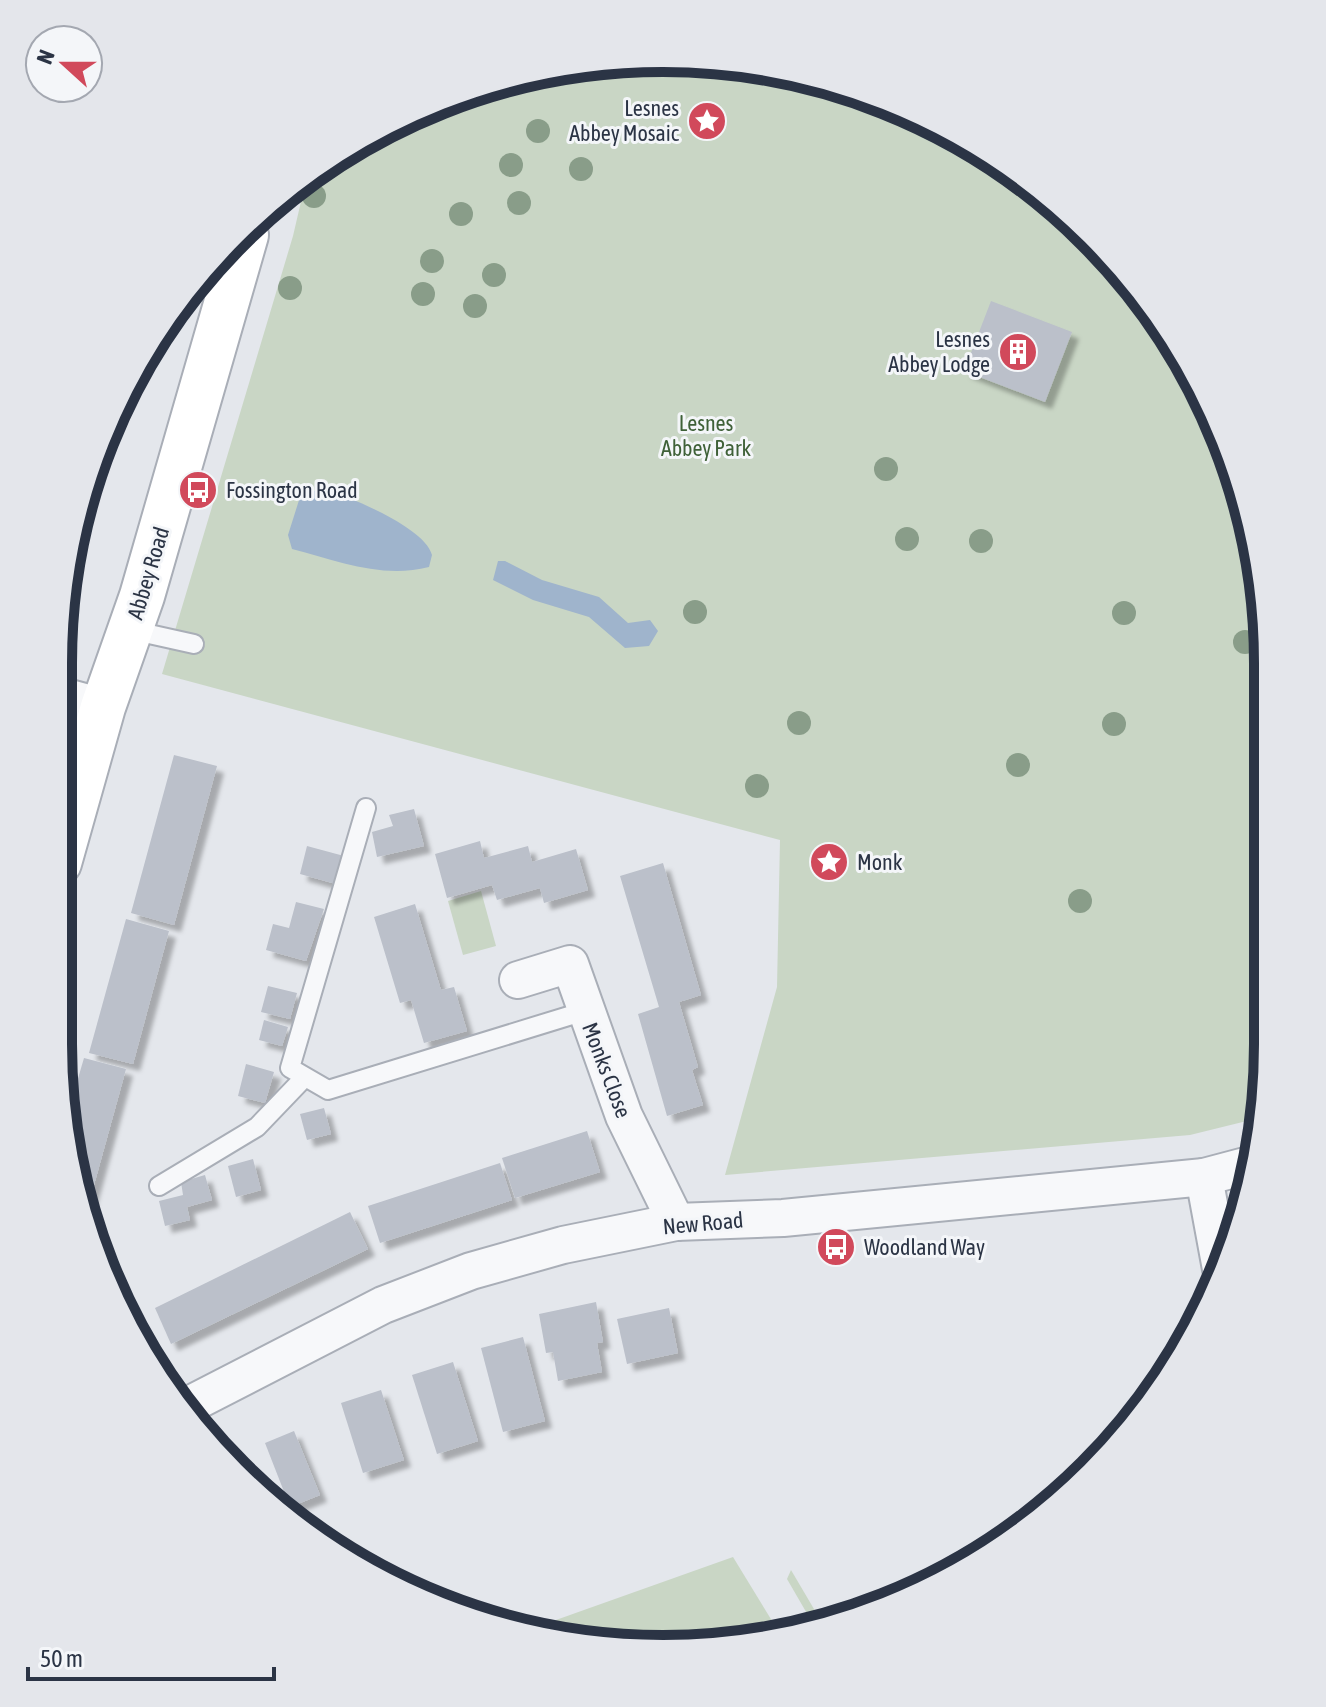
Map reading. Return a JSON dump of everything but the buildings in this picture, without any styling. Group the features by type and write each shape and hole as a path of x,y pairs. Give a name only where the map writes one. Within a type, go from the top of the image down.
{"main road":[{"name":"Abbey Road","path":"72,817 103,707 131,630 242,248"}],"street":[{"path":"72,699 103,707"},
{"name":"Monks Close","path":"518,980 570,964 624,1116 676,1222"},
{"name":"New Road","path":"193,1403 337,1327 471,1271 563,1245 676,1222 783,1218 1204,1177 1241,1167"},
{"path":"1204,1177 1217,1249"}],"lane":[{"path":"131,630 194,644"},
{"path":"366,808 290,1068 303,1079 328,1090 585,1011"},
{"path":"159,1186 257,1127 303,1079"}],"green space":[{"name":"Lesnes Abbey Park","path":"663,72 702,73 778,83 853,103 958,151 1023,194 1053,219 1081,245 1132,303 1175,368 1223,473 1243,548 1253,624 1254,663 1254,1044 1249,1120 1190,1135 725,1175 777,987 780,840 162,674 303,194 368,151 437,117 473,103 548,83 624,73"},
{"path":"481,891 496,946 463,955 448,901"},
{"path":"733,1557 774,1625 702,1634 663,1635 624,1634 546,1624"},
{"path":"791,1570 817,1615 809,1617 787,1579"}],"water":[{"path":"328,490 403,525 427,545 432,555 429,567 377,570 292,549 288,535 300,497 311,491"},
{"path":"498,561 505,561 542,580 599,597 628,623 650,620 658,631 649,646 625,648 589,617 533,600 493,580"}],"place":[{"name":"Lesnes Abbey Mosaic","path":"707,121"},
{"name":"Lesnes Abbey Lodge","path":"1018,352"},
{"name":"Fossington Road","path":"198,490"},
{"name":"Monk","path":"829,862"},
{"name":"Woodland Way","path":"836,1247"}]}
